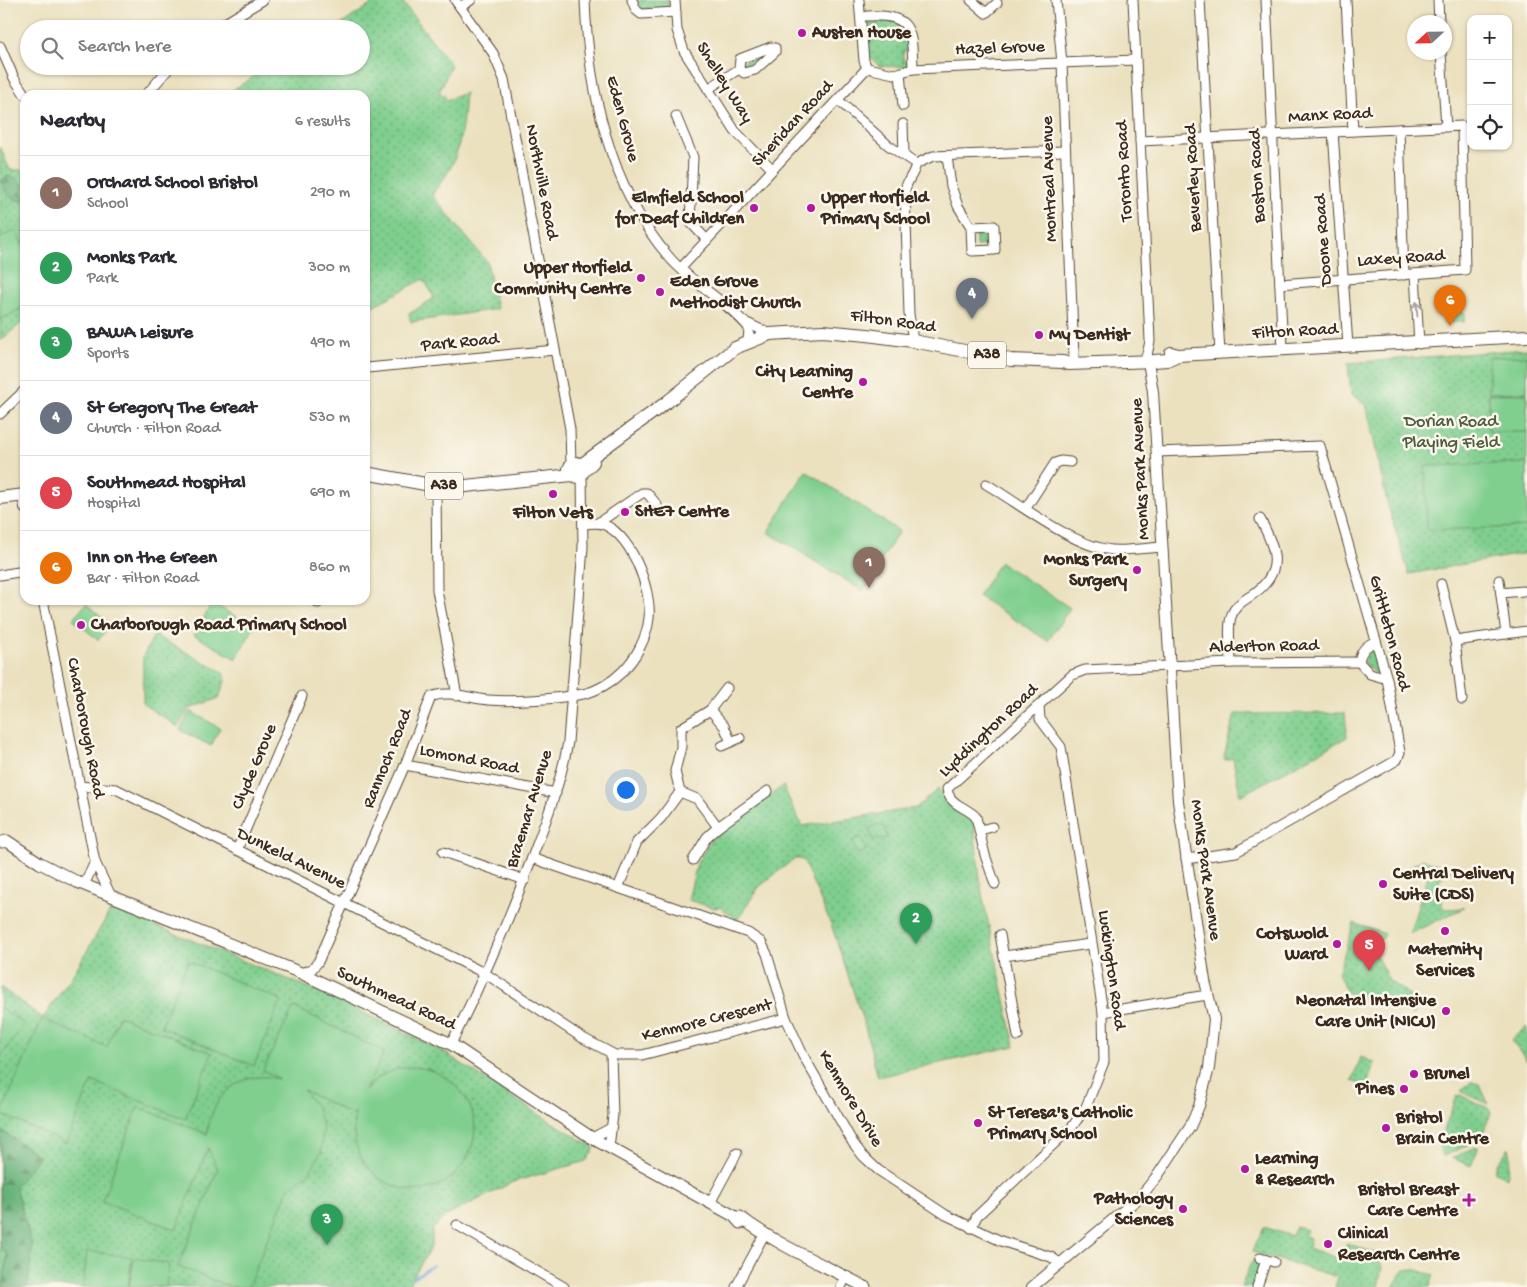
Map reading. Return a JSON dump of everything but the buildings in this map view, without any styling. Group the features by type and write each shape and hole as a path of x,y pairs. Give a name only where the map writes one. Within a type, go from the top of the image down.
{"main road":[{"name":"Filton Road","path":"577,470 657,410 713,363 728,355 735,348 773,335 823,331 913,340 1011,360 1151,358 1167,353 1178,355 1220,354 1527,336"},
{"name":"Filton Road","path":"728,355 734,355 773,335"},
{"name":"A38","path":"370,474 436,486 477,486 577,470"},
{"path":"0,492 20,493"},
{"path":"0,498 20,494"},
{"name":"Southmead Road","path":"1,841 7,841 20,849 22,853 84,885 301,974 451,1044 592,1138 765,1233 843,1282 865,1287"}],"street":[{"path":"230,20 263,0"},
{"path":"457,4 471,0"},
{"name":"Eden Grove","path":"585,0 589,55 601,113 619,171 631,199 651,235 681,268 742,320 773,335"},
{"path":"632,0 634,8 641,14 676,12"},
{"name":"Shelley Way","path":"675,0 680,42 742,141 772,169"},
{"path":"860,0 864,61 867,68"},
{"path":"971,0 986,13 997,3"},
{"name":"Montreal Avenue","path":"1056,0 1062,63 1068,360"},
{"name":"Toronto Road","path":"1133,0 1151,358"},
{"name":"Beverley Road","path":"1200,0 1220,354"},
{"name":"Boston Road","path":"1266,0 1283,350"},
{"path":"1346,0 1353,131"},
{"path":"1438,0 1439,15"},
{"name":"Northville Road","path":"457,4 493,53 504,79 577,470"},
{"path":"872,18 893,16 904,24 912,41 913,69"},
{"path":"0,46 14,78 22,90"},
{"name":"Hazel Grove","path":"867,68 887,74 913,69 1136,60"},
{"path":"1442,60 1446,127"},
{"name":"Sheridan Road","path":"681,268 867,68"},
{"path":"708,89 739,69"},
{"path":"900,73 903,106"},
{"path":"150,90 163,75"},
{"path":"838,100 888,145 904,154 916,164"},
{"path":"676,116 693,156 690,222 708,240"},
{"path":"904,124 904,154"},
{"name":"Manx Road","path":"1140,141 1462,126 1465,270"},
{"path":"1399,129 1404,275"},
{"name":"Doone Road","path":"1333,132 1348,346"},
{"path":"913,340 909,314 905,191 906,184 914,172 916,164 926,157 1064,151"},
{"path":"947,156 953,193 971,227"},
{"name":"Laxey Road","path":"1280,284 1465,270"},
{"path":"1415,274 1418,342"},
{"path":"742,320 750,331 748,342"},
{"name":"Park Road","path":"370,368 555,350"},
{"name":"Monks Park Avenue","path":"1032,1287 1141,1196 1158,1175 1190,1127 1199,1106 1209,1068 1214,1019 1207,995 1178,801 1153,386 1150,380 1151,358"},
{"path":"0,414 20,395"},
{"name":"Grittleton Road","path":"1157,452 1320,446 1387,679 1400,752 1397,760 1236,852 1186,859"},
{"path":"1026,508 1055,463 1061,461 1070,462"},
{"name":"Braemar Avenue","path":"451,1044 486,974 525,880 556,793 568,742 583,524 577,470"},
{"path":"986,484 1073,537 1101,548 1112,550 1162,547"},
{"path":"436,486 437,590 457,696"},
{"path":"583,524 598,523 642,493 647,493 657,505"},
{"path":"1231,663 1231,617 1240,602 1264,587 1274,569 1273,546 1260,519"},
{"name":"Rannoch Road","path":"318,962 405,765 431,697 438,695 502,700 572,695 596,690 622,672 640,648 649,618 645,584 639,566 621,539 607,527 598,523"},
{"path":"0,575 20,572"},
{"path":"1499,580 1506,634"},
{"path":"1442,584 1455,641 1462,700"},
{"path":"1500,593 1523,591"},
{"name":"Charborough Road","path":"44,605 95,862 111,896"},
{"path":"1455,641 1527,631"},
{"path":"1376,641 1365,648 1360,654 1359,662 1370,674 1387,679"},
{"name":"Alderton Road","path":"1068,678 1085,670 1170,665 1359,662"},
{"name":"Lyddington Road","path":"990,879 976,817 958,806 949,795 947,789 1068,678"},
{"path":"618,888 637,842 661,818 680,792 675,771 681,747 680,728 710,710 727,688"},
{"name":"Clyde Grove","path":"237,850 302,696"},
{"name":"Luckington Road","path":"970,1228 978,1216 1054,1146 1086,1107 1104,1062 1103,1012 1090,944 1061,746 1040,719 1039,706"},
{"path":"710,710 724,726 726,744 740,738"},
{"name":"Lomond Road","path":"405,765 556,793"},
{"name":"Dunkeld Avenue","path":"79,786 116,789 486,974"},
{"path":"693,860 707,837 768,791"},
{"path":"680,792 697,799 718,827"},
{"path":"980,830 992,828"},
{"path":"443,852 525,880"},
{"name":"Kenmore Crescent","path":"486,974 611,1054 626,1057 642,1055 786,1018 761,942 748,934 532,858"},
{"path":"84,885 95,862"},
{"path":"1000,935 1018,1026 1018,1036"},
{"path":"1004,956 1090,944"},
{"path":"301,974 312,969 318,962"},
{"path":"318,962 319,972 324,984"},
{"path":"1103,1012 1207,995"},
{"name":"Kenmore Drive","path":"786,1018 811,1070 852,1143 878,1170 921,1201 970,1228 1051,1256 1061,1264"},
{"path":"609,1147 609,1129 613,1115 611,1054"},
{"path":"592,1138 609,1129"},
{"path":"710,1203 737,1153"},
{"path":"457,1225 564,1287"},
{"path":"736,1287 765,1233"},
{"path":"1257,1287 1267,1260"}],"green space":[{"path":"378,0 401,0 451,65 439,93 444,95 446,100 465,93 464,113 454,160 432,195 487,262 497,309 411,322 409,314 434,298 424,279 370,307 370,90 233,90 257,75 370,75 370,20 348,20"},
{"path":"636,0 668,0 668,8 641,10"},
{"path":"885,17 905,28 910,50 903,51 904,62 909,62 906,67 879,66 867,54 864,35 868,34 867,19 870,19 873,25 877,24 880,18"},
{"path":"768,52 759,63 745,70 741,63"},
{"path":"0,147 10,170 20,170 20,324 0,341"},
{"path":"7,176 15,178 20,182 20,200 14,199 6,192 1,181"},
{"path":"15,230 20,240 20,309 0,320 0,238"},
{"path":"991,231 992,245 976,246 975,232"},
{"path":"1448,308 1465,313 1464,322 1444,323 1443,309"},
{"name":"Dorian Road Playing Field","path":"1527,349 1527,553 1409,574 1387,502 1366,404 1351,394 1348,363"},
{"path":"1527,356 1527,392 1489,393 1489,357"},
{"path":"1489,394 1527,394 1527,432 1489,432"},
{"path":"1527,463 1527,527 1427,530 1425,466"},
{"path":"806,471 899,531 863,591 768,532"},
{"path":"1000,562 1070,608 1048,641 978,596"},
{"path":"87,605 111,625 98,640 73,619"},
{"path":"211,605 216,605 254,627 236,659 194,635"},
{"path":"154,635 221,671 226,678 219,698 189,709 178,727 143,704 143,657"},
{"path":"1375,648 1381,674 1376,674 1364,662 1368,652"},
{"path":"190,711 220,728 211,746 180,730"},
{"path":"1345,713 1347,737 1240,796 1233,758 1225,760 1224,756 1235,714"},
{"path":"783,786 802,826 916,808 938,789 950,804 973,820 982,894 1015,1046 878,1077 865,1027 832,927 803,860 795,858 759,887 737,920 720,907 715,908 688,900 697,863 712,839"},
{"path":"879,824 885,828 887,838 873,840 869,829"},
{"path":"861,837 866,850 860,854 857,853 852,841"},
{"path":"1424,859 1454,870 1439,879 1443,909 1464,908 1409,934 1429,873 1410,866"},
{"path":"112,908 315,990 398,1029 445,1053 595,1148 586,1161 513,1182 444,1217 432,1230 432,1245 407,1287 0,1287 0,987 43,1018 74,973"},
{"path":"1354,923 1385,934 1383,938 1370,944 1390,982 1405,992 1416,1006 1414,1015 1347,993 1338,973"},
{"path":"188,961 281,1000 254,1066 161,1027"},
{"path":"0,1007 24,1024 0,1058"},
{"path":"294,1007 384,1052 365,1091 386,1073 410,1067 432,1071 453,1083 467,1101 474,1123 471,1148 456,1173 441,1184 417,1190 397,1187 374,1174 365,1164 355,1140 355,1112 353,1115 303,1090 317,1108 323,1129 321,1152 310,1172 288,1189 248,1287 230,1287 178,1266 218,1169 208,1148 176,1230 102,1201 138,1107 207,1134 212,1113 222,1096 230,1089 248,1079 269,1077 279,1079 263,1070"},
{"path":"119,1016 212,1053 185,1119 92,1081 66,1143 1,1114 42,1019 107,1047"},
{"path":"1526,1027 1527,1029 1527,1061 1511,1040"},
{"path":"1361,1057 1375,1063 1366,1086 1352,1081"},
{"path":"1472,1082 1479,1084 1489,1104 1462,1092 1462,1089"},
{"path":"1460,1095 1488,1108 1491,1113 1480,1140 1443,1156 1440,1150 1445,1127 1457,1096"},
{"path":"0,1129 40,1157 15,1186 32,1245 28,1287 3,1287 7,1254 0,1247"},
{"path":"1477,1146 1478,1148 1471,1166 1452,1158"},
{"path":"1509,1148 1511,1157 1507,1178 1494,1171"},
{"path":"1296,1226 1307,1230 1305,1236 1310,1238 1308,1248 1340,1259 1347,1243 1377,1254 1382,1267 1378,1287 1335,1287 1338,1277 1252,1252 1264,1227 1292,1236"},
{"path":"87,1251 132,1257 128,1287 83,1287"},
{"path":"134,1258 169,1264 166,1287 129,1287"},
{"path":"1254,1259 1259,1267 1252,1287 1241,1287 1251,1263"},
{"path":"1413,1269 1434,1275 1430,1287 1393,1287 1404,1270"}],"waterway":[{"path":"413,1278 433,1265"}],"place":[{"name":"Austen House","path":"802,33"},
{"name":"Elmfield School for Deaf Children","path":"754,208"},
{"name":"Upper Horfield Primary School","path":"811,208"},
{"name":"Upper Horfield Community Centre","path":"641,278"},
{"name":"Eden Grove Methodist Church","path":"660,292"},
{"name":"St Gregory The Great","path":"972,319"},
{"name":"Inn on the Green","path":"1450,326"},
{"name":"My Dentist","path":"1039,335"},
{"name":"City Learning Centre","path":"863,382"},
{"name":"Filton Vets","path":"553,494"},
{"name":"SHE7 Centre","path":"625,512"},
{"name":"Monks Park Surgery","path":"1137,570"},
{"name":"Orchard School Bristol","path":"869,588"},
{"name":"Charborough Road Primary School","path":"81,625"},
{"name":"Central Delivery Suite (CDS)","path":"1383,884"},
{"name":"Maternity Services","path":"1445,931"},
{"name":"Monks Park","path":"916,944"},
{"name":"Cotswold Ward","path":"1337,944"},
{"name":"Southmead Hospital","path":"1369,971"},
{"name":"Neonatal Intensive Care Unit (NICU)","path":"1446,1011"},
{"name":"Brunel","path":"1414,1074"},
{"name":"Pines","path":"1404,1089"},
{"name":"St Teresa's Catholic Primary School","path":"978,1123"},
{"name":"Bristol Brain Centre","path":"1386,1128"},
{"name":"Learning & Research","path":"1245,1169"},
{"name":"Bristol Breast Care Centre","path":"1469,1200"},
{"name":"Pathology Sciences","path":"1183,1209"},
{"name":"Clinical Research Centre","path":"1328,1244"},
{"name":"BAWA Leisure","path":"327,1245"}]}
